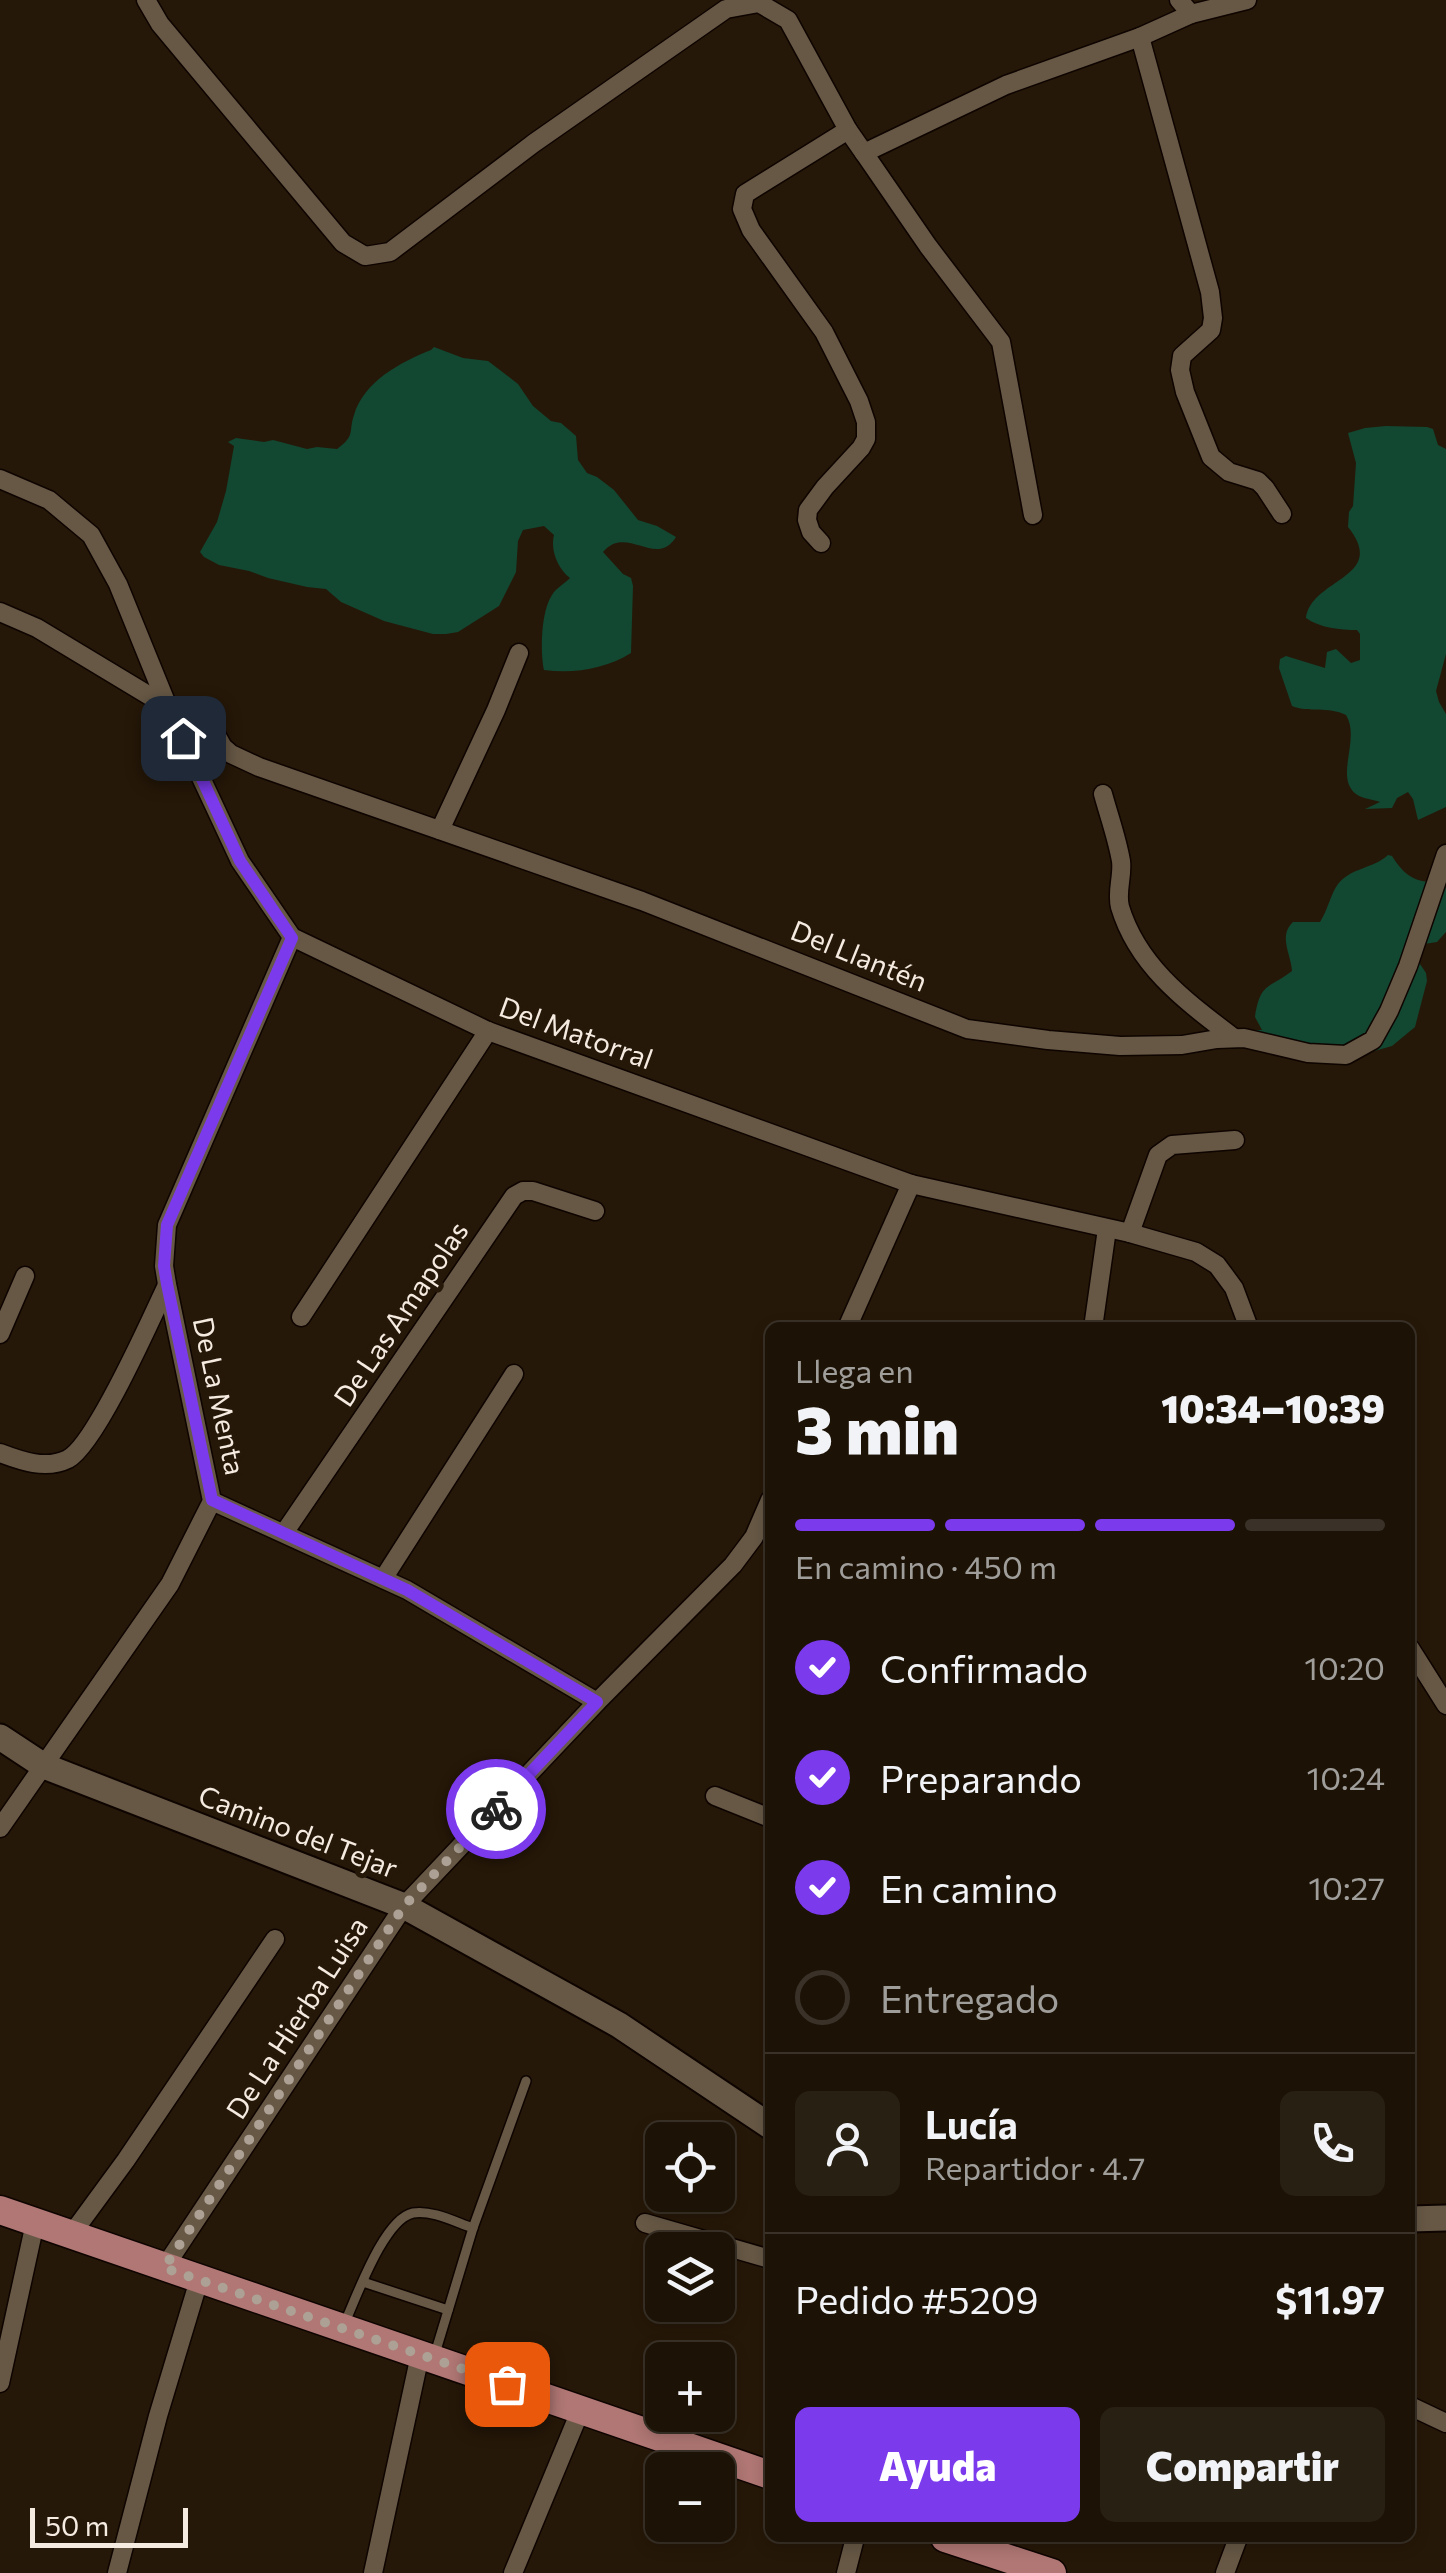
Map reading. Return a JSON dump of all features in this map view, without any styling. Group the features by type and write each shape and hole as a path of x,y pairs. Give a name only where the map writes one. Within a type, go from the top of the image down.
{"main road":[{"path":"0,2210 765,2473"},
{"path":"957,2542 1052,2573"}],"street":[{"path":"146,0 160,24 343,243 366,256 390,252 534,143 726,8 759,3 788,20 848,130 928,246 1001,342 1032,514"},
{"path":"864,153 1006,85 1140,37 1185,7 1247,0"},
{"path":"1140,37 1210,292 1211,330 1182,356 1180,370 1185,392 1211,457 1229,472 1258,481 1282,514"},
{"path":"821,543 811,532 808,510 861,448 866,439 866,422 824,332 751,230 742,209 745,194 848,130"},
{"path":"0,480 49,500 91,535 118,584 168,707 240,861 292,938"},
{"path":"0,612 37,628 168,707"},
{"path":"440,830 519,653"},
{"name":"Del Llantén","path":"168,707 212,727 231,754 244,761 642,901 967,1028 1048,1040 1120,1046 1182,1045 1234,1038 1308,1053 1346,1055 1372,1040 1390,1011 1446,854"},
{"path":"1103,794 1121,862 1120,905 1135,941 1153,969 1180,996 1234,1038"},
{"name":"Del Matorral","path":"292,938 488,1030 911,1184 1130,1233 1196,1252 1217,1264 1234,1288 1247,1322"},
{"name":"De La Menta","path":"0,1828 170,1584 212,1500 164,1266 167,1225 292,938"},
{"path":"300,1317 488,1030"},
{"path":"1130,1233 1158,1156 1172,1144 1235,1140"},
{"path":"850,1322 911,1184"},
{"name":"De Las Amapolas","path":"284,1534 514,1196 533,1191 595,1210"},
{"path":"1094,1322 1107,1229"},
{"path":"0,1334 25,1276"},
{"path":"0,1453 21,1461 47,1464 69,1458 88,1440 167,1284"},
{"path":"382,1580 514,1374"},
{"path":"212,1500 407,1590 597,1702"},
{"name":"De La Hierba Luisa","path":"164,2268 404,1906 597,1702 734,1566 765,1511"},
{"path":"1415,1656 1446,1706"},
{"name":"Camino del Tejar","path":"0,1738 44,1766 404,1906 619,2025 765,2123"},
{"path":"715,1796 765,1816"},
{"path":"70,2235 126,2160 274,1939"},
{"path":"1415,2218 1446,2218"},
{"path":"646,2223 765,2258"},
{"path":"0,2383 36,2224"},
{"path":"118,2573 158,2416 199,2280"},
{"path":"373,2573 427,2357"},
{"path":"1415,2408 1446,2423"},
{"path":"513,2573 581,2409"},
{"path":"846,2573 855,2542"},
{"path":"1225,2573 1237,2542"}],"lane":[{"path":"427,2357 448,2310 526,2081"},
{"path":"342,2328 396,2223 410,2213 427,2213 473,2228"},
{"path":"363,2282 448,2310"}],"green space":[{"path":"434,347 463,358 488,361 518,384 533,406 576,436 578,460 587,473 614,490 638,520 676,537 660,549 622,542 603,552 631,578 631,653 589,669 544,670 542,643 548,602 570,578 556,559 554,535 544,526 523,530 518,541 516,572 499,606 458,632 446,634 384,621 341,602 326,589 219,565 200,552 217,522 226,491 234,446 228,442 236,438 273,440 307,449 337,449 349,437 354,415 366,392 396,367"},
{"path":"1386,426 1433,429 1438,445 1446,449 1446,654 1436,691 1446,714 1446,807 1418,820 1408,792 1397,798 1392,808 1365,809 1380,802 1359,796 1350,787 1347,768 1351,735 1346,715 1292,706 1279,668 1280,659 1286,656 1325,668 1327,652 1336,649 1351,663 1360,660 1357,630 1330,628 1306,618 1320,594 1354,568 1359,557 1358,544 1348,527 1356,463 1348,433"},
{"path":"1388,855 1408,875 1419,880 1433,882 1446,873 1446,932 1437,942 1424,944 1416,958 1427,981 1415,1027 1392,1046 1371,1052 1325,1049 1250,1030 1262,1030 1255,1017 1263,992 1292,971 1286,939 1289,927 1293,922 1320,922 1335,888 1344,878"}],"way so far":[{"path":"496,1809 404,1906 164,2268 507,2384"}],"route":[{"path":"183,738 240,861 292,938 167,1225 164,1266 212,1500 407,1590 597,1702 496,1809"}]}
